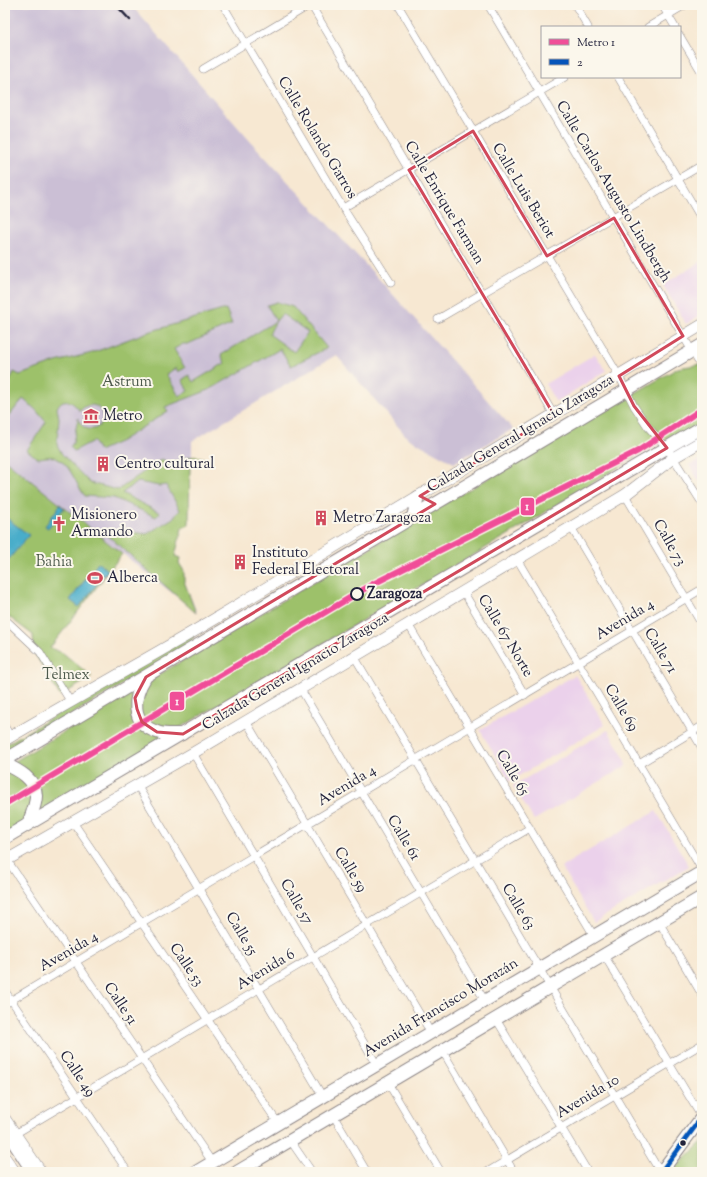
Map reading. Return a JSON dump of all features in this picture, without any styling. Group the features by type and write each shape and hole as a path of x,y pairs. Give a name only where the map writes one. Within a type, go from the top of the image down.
{"main road":[{"name":"Calzada General Ignacio Zaragoza","path":"7,735 145,660 702,326"},
{"name":"Calzada General Ignacio Zaragoza","path":"5,760 697,348"},
{"name":"Calzada General Ignacio Zaragoza","path":"6,860 193,753 625,495 670,453 702,427"},
{"name":"Calzada General Ignacio Zaragoza","path":"5,838 670,453 702,441"},
{"path":"413,517 419,496 435,504"},
{"path":"146,676 138,688 135,698 136,709 142,722 157,732 183,734"},
{"path":"5,764 18,770 31,782 36,796 28,824"},
{"name":"Avenida Francisco Morazán","path":"196,1172 702,871"},
{"path":"237,1172 702,897"},
{"path":"661,1172 702,1117"},
{"path":"5,1119 33,1172"},
{"path":"10,1131 41,1172"},
{"path":"5,1158 14,1172"}],"street":[{"name":"Calle Rolando Garros","path":"223,5 343,208 391,283"},
{"path":"203,69 311,5"},
{"name":"Calle Enrique Farman","path":"311,5 554,414"},
{"name":"Calle Luis Beriot","path":"398,5 648,427 670,453 702,503"},
{"name":"Calle Carlos Augusto Lindbergh","path":"488,5 683,336 697,348 702,368"},
{"path":"575,5 587,26"},
{"path":"662,5 674,26"},
{"path":"650,26 685,5"},
{"path":"681,38 702,73"},
{"path":"343,208 564,78"},
{"path":"619,78 702,220"},
{"path":"438,319 614,218 702,165"},
{"name":"Calle 73","path":"625,495 680,588 689,597 694,612 702,625"},
{"name":"Calle 71","path":"571,527 702,748"},
{"name":"Calle 69","path":"517,559 702,871"},
{"name":"Avenida 4","path":"8,1002 142,924 702,589"},
{"name":"Calle 67 Norte","path":"463,591 525,695"},
{"path":"5,618 34,644 45,658 70,701"},
{"name":"Calle 65","path":"408,624 594,936"},
{"name":"Calle 63","path":"354,656 661,1172"},
{"name":"Calle 61","path":"300,688 484,1001"},
{"name":"Calle 59","path":"246,721 431,1033"},
{"path":"639,764 702,726"},
{"name":"Calle 57","path":"193,753 377,1065"},
{"name":"Calle 55","path":"137,785 323,1097"},
{"name":"Calle 53","path":"73,822 278,1123"},
{"name":"Avenida 6","path":"10,1131 77,1098 368,926 530,828"},
{"name":"Calle 51","path":"6,860 212,1162"},
{"path":"659,922 702,995"},
{"path":"604,955 702,1117"},
{"name":"Calle 49","path":"5,991 8,1002 128,1172"},
{"path":"496,1019 588,1172"},
{"name":"Avenida 10","path":"487,1172 702,1044"},
{"path":"442,1050 514,1172"},
{"path":"388,1083 441,1172"},
{"path":"333,1115 367,1172"},
{"path":"290,1140 312,1172"}],"highlighted area":[{"path":"473,131 547,256 614,218 683,336 619,376 634,406 667,448 183,734 157,732 142,722 137,709 135,698 146,677 435,504 420,496 554,415 409,170"}],"shaded area":[{"path":"5,5 131,5 250,141 379,279 513,429 454,463 408,438 336,355 192,441 192,464 189,467 188,525 182,528 175,556 180,558 178,563 184,571 184,581 197,613 5,460"},
{"path":"702,261 702,298 699,300 702,306 702,314 686,324 663,285"},
{"path":"595,354 606,371 556,402 545,384"},
{"path":"702,458 702,485 689,465"},
{"path":"575,675 605,725 510,781 480,730"},
{"path":"608,730 626,761 626,766 534,820 513,786"},
{"path":"656,811 689,866 594,922 561,867"}],"green space":[{"name":"Astrum","path":"277,302 293,307 327,348 291,366 280,349 209,390 165,407 168,411 121,441 99,451 93,441 74,451 70,447 73,443 78,418 80,423 87,429 95,429 101,423 103,418 100,410 91,405 80,411 75,405 68,401 62,401 57,408 59,418 57,445 62,454 90,483 118,490 162,459 172,465 187,457 195,456 204,458 190,467 189,525 182,528 175,556 180,558 179,563 184,571 184,581 196,613 105,533 116,534 124,531 147,534 173,518 180,510 166,485 159,486 138,482 122,493 160,513 156,517 114,498 85,496 69,469 61,461 54,457 37,458 27,450 46,422 35,409 23,399 5,421 5,391 14,372 20,375 56,362 92,353 145,333 226,309 232,324 174,349 185,368 178,372 176,368 166,374 179,396 188,391 182,380 189,375 193,382 225,363 221,355 276,321 267,305","holes":["282,314 308,332 294,352 269,334 276,321"]},
{"path":"702,364 702,422 695,428 651,447 523,526 164,737 5,834 5,767 420,518 678,368"},
{"name":"Bahia","path":"5,460 122,554 50,648 63,653 92,677 60,696 34,652 33,635 5,614"},
{"path":"195,633 191,642 177,652 5,754 5,745"},
{"path":"702,1142 702,1165 700,1172 680,1172 675,1168"}],"water":[{"path":"60,505 64,508 48,528 45,526"},
{"path":"5,517 29,535 9,559 5,556"},
{"path":"98,563 108,570 79,607 70,600"}],"railway":[{"path":"116,5 130,20"}],"metro line":[{"name":"1","path":"5,804 371,585 638,451 702,409"}],"transit line":[{"name":"2","path":"661,1172 702,1117"}],"place":[{"name":"Metro","path":"91,416"},
{"name":"Centro cultural","path":"103,464"},
{"name":"Metro Zaragoza","path":"321,518"},
{"name":"Misionero Armando","path":"59,524"},
{"name":"Instituto Federal Electoral","path":"240,562"},
{"name":"Alberca","path":"95,578"},
{"name":"Zaragoza","path":"357,594"}],"park label":[{"name":"Telmex","path":"66,675"}]}
